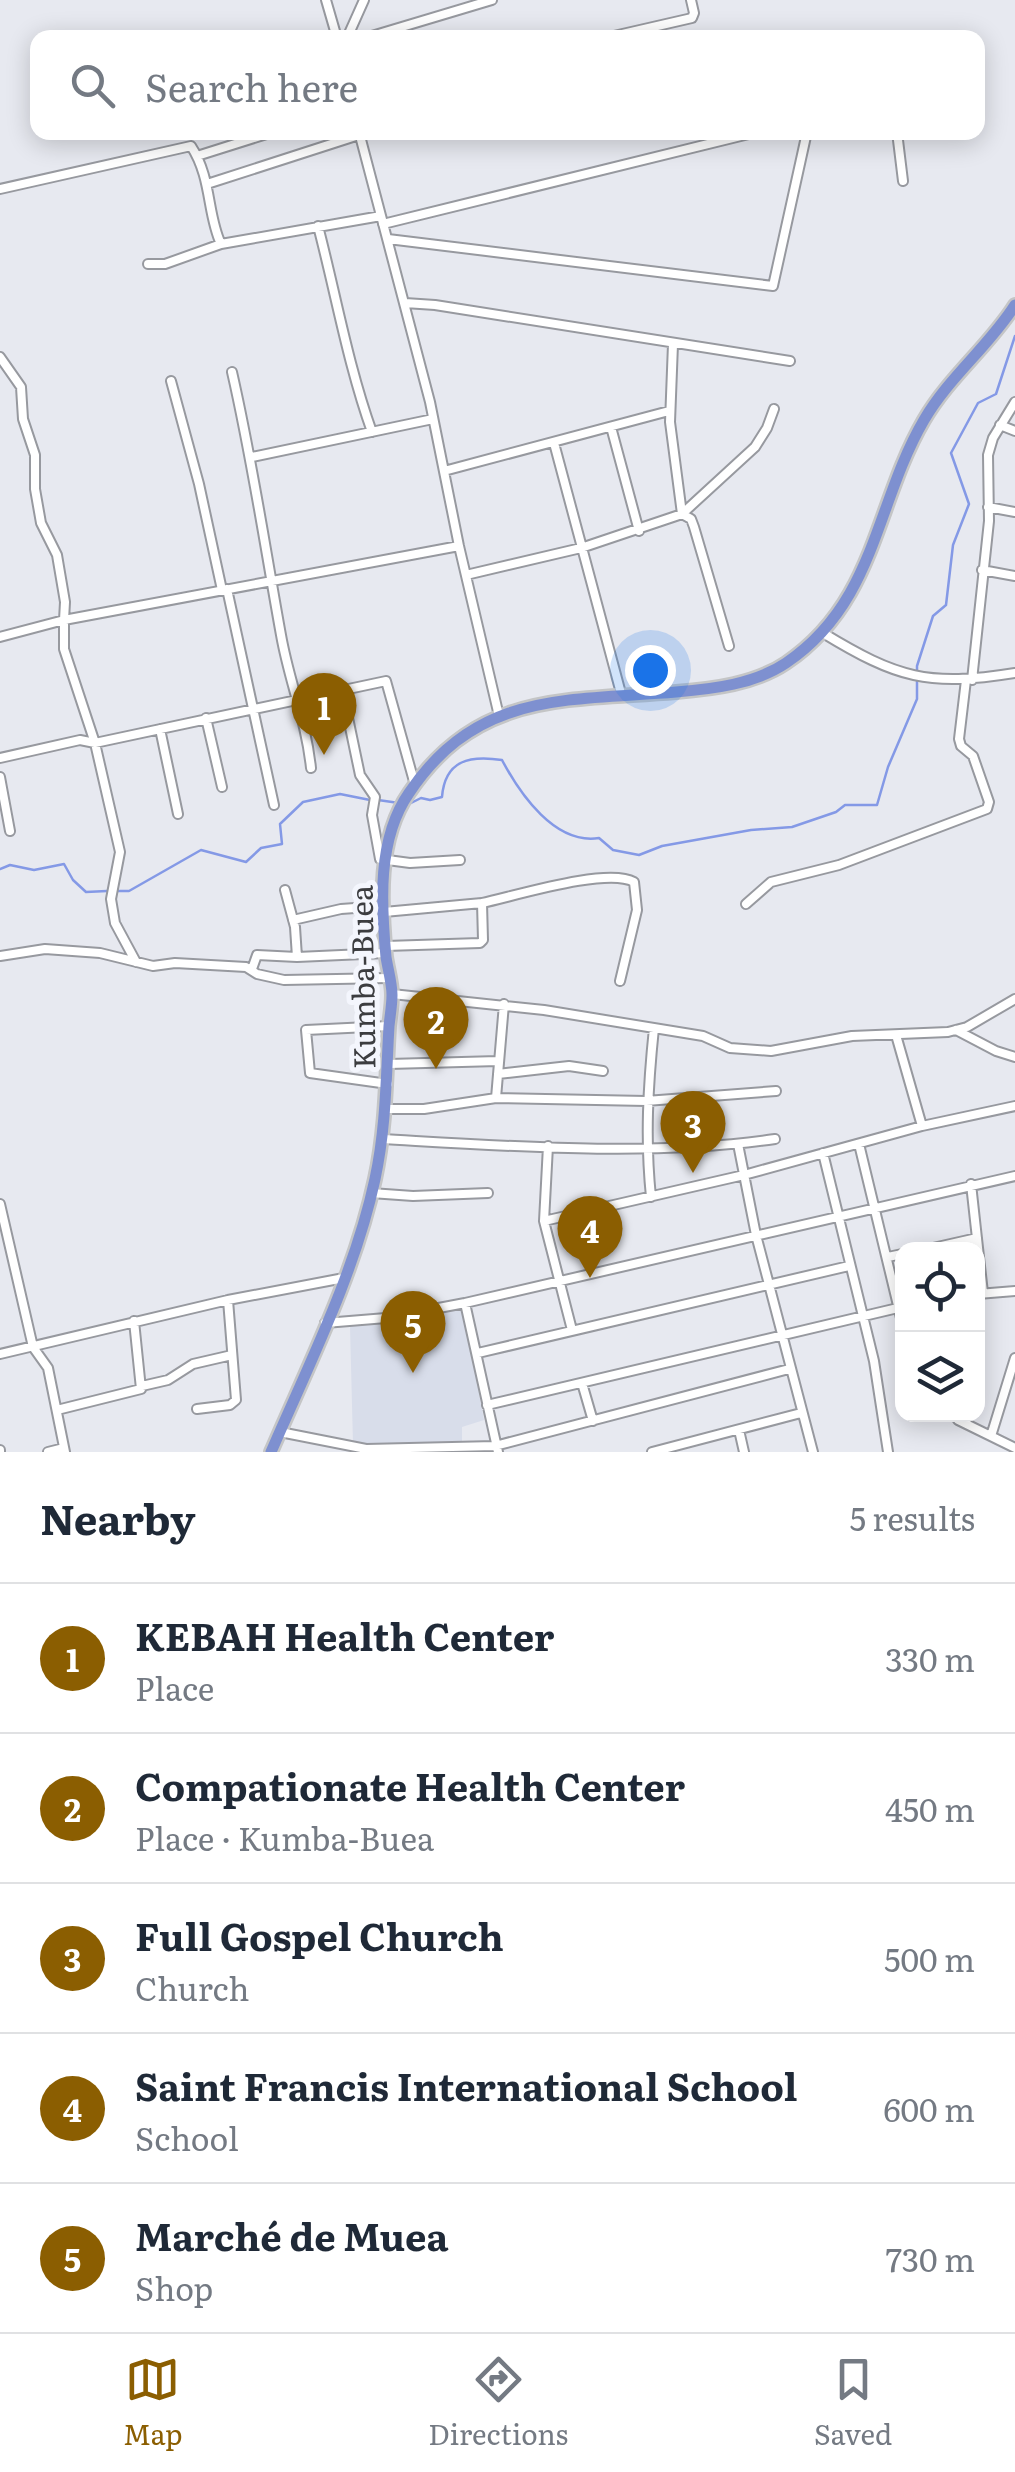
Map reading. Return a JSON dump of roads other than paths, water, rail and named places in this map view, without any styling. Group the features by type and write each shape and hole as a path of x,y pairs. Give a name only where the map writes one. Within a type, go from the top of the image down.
{"highway":[{"name":"Kumba-Buea","path":"271,1452 344,1278 372,1193 386,1109 392,994 386,949 385,862 400,810 414,784 457,737 499,716 558,702 700,690 768,674 823,633 852,594 926,416 1015,305"}],"street":[{"path":"326,0 335,30"},
{"path":"351,30 364,0"},
{"path":"392,30 492,0"},
{"path":"640,30 692,18 691,0"},
{"path":"197,156 248,140"},
{"path":"207,184 341,140"},
{"path":"361,140 433,419 458,546 499,716"},
{"path":"148,264 164,264 221,244 318,226 382,220 723,140"},
{"path":"388,239 682,278 773,286 804,140"},
{"path":"898,140 903,181"},
{"path":"0,189 187,145 194,148 207,184 221,244"},
{"path":"318,226 338,300 351,371 372,432"},
{"path":"405,303 436,304 790,362"},
{"path":"673,344 670,411 682,514"},
{"path":"0,357 21,388 23,419 35,456 35,489 42,522 58,555 66,602 64,649 95,743 120,852 112,887 112,909 117,929 136,962"},
{"path":"232,372 252,457 281,637 307,729 310,768"},
{"path":"172,381 274,805"},
{"path":"746,904 771,882 839,865 986,809 989,802 973,756 959,739 982,570 988,455 1015,402"},
{"path":"466,575 581,548 682,514 754,447 774,409"},
{"path":"444,472 670,411"},
{"path":"252,457 433,419"},
{"path":"1000,426 1015,431"},
{"path":"611,427 639,531"},
{"path":"554,443 622,697"},
{"path":"988,506 1015,512"},
{"path":"682,514 691,519 729,646"},
{"path":"0,637 64,620 458,546"},
{"path":"982,570 1015,576"},
{"path":"823,633 870,661 905,675 969,680 1015,673"},
{"path":"0,758 80,740 95,743 388,682 414,784"},
{"path":"342,689 360,775 375,798 372,815 380,859 433,863 460,860"},
{"path":"206,718 222,787"},
{"path":"160,730 178,814"},
{"path":"0,777 10,832"},
{"path":"293,920 341,909 482,903 580,880 630,879 634,882 637,910 620,981"},
{"path":"285,890 297,957"},
{"path":"252,969 257,955 297,957 482,943 482,903"},
{"path":"0,956 45,949 95,952 153,966 175,962 252,969 257,974 284,980 389,978"},
{"path":"392,994 504,1004 702,1036 730,1048 771,1051 847,1037 956,1030 1015,999"},
{"path":"496,1098 504,1004"},
{"path":"388,1084 310,1074 306,1030 389,1026"},
{"path":"652,1196 646,1101 654,1028"},
{"path":"956,1030 996,1052 1015,1056"},
{"path":"896,1035 922,1126"},
{"path":"388,1064 498,1061"},
{"path":"498,1074 569,1066 603,1071"},
{"path":"386,1109 424,1109 496,1098 646,1101 776,1091"},
{"path":"544,1221 744,1176 922,1126 1015,1106"},
{"path":"381,1138 548,1146 738,1144 776,1138"},
{"path":"738,1144 780,1336 812,1452"},
{"path":"859,1144 895,1284"},
{"path":"548,1146 544,1221 572,1330"},
{"path":"823,1153 874,1361 887,1452"},
{"path":"325,1323 386,1318 465,1302 1015,1176"},
{"path":"971,1184 978,1242"},
{"path":"372,1193 488,1193"},
{"path":"0,1204 33,1346 48,1368 65,1450 48,1452"},
{"path":"960,1242 978,1238"},
{"path":"888,1257 895,1256"},
{"path":"478,1353 849,1266"},
{"path":"0,1354 228,1300 344,1278"},
{"path":"985,1294 1015,1291"},
{"path":"197,1409 230,1405 236,1400 228,1300"},
{"path":"465,1302 496,1449"},
{"path":"487,1405 895,1308"},
{"path":"134,1321 142,1386"},
{"path":"57,1410 138,1390 168,1380 193,1364 232,1354"},
{"path":"991,1452 1015,1358"},
{"path":"280,1432 382,1451 496,1449 789,1368"},
{"path":"582,1383 592,1420"},
{"path":"652,1452 801,1412"},
{"path":"962,1422 1015,1448"},
{"path":"739,1430 744,1452"}],"waterway":[{"path":"407,805 421,798 442,797 448,775 461,763 480,758 502,760 529,801 554,825 568,834 599,838 613,850 639,855 662,846 792,827 836,812 845,805 877,805 888,767 917,699 917,666 933,616 946,605 953,545 969,504 951,453 978,403 996,394 1015,336"},
{"path":"115,891 129,891 201,850 246,862 261,848 282,844 280,824 303,802 340,794 370,800"},
{"path":"378,800 399,803"},
{"path":"0,869 10,865 34,870 64,864 86,892 107,891"}],"place":[{"name":"KEBAH Health Center","path":"324,755"},
{"name":"Compationate Health Center","path":"436,1069"},
{"name":"Full Gospel Church","path":"693,1173"},
{"name":"Saint Francis International School","path":"590,1278"},
{"name":"Marché de Muea","path":"413,1373"}]}
